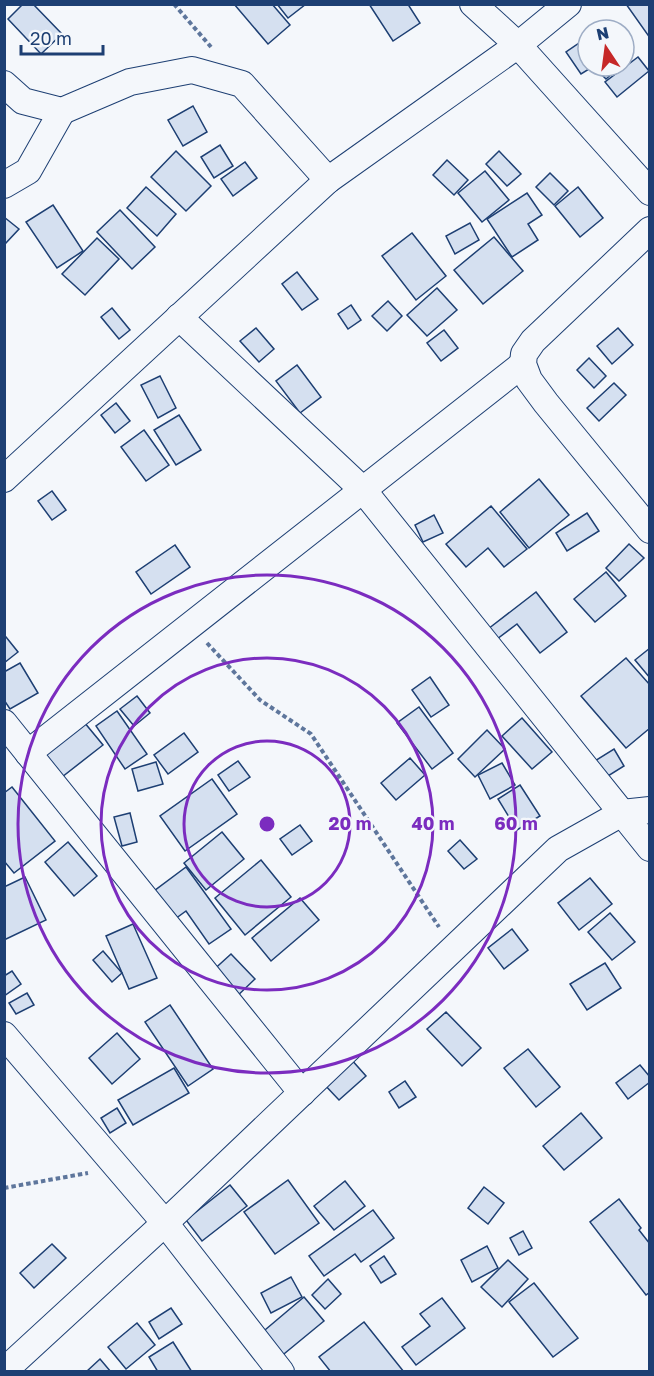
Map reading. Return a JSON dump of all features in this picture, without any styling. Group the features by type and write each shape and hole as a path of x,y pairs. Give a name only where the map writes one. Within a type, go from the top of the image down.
{"street":[{"path":"473,4 518,45 650,192"},
{"path":"4,479 328,180 518,45 568,4"},
{"path":"4,185 28,171 62,111 130,82 192,70 242,84 328,180"},
{"path":"4,84 23,101 62,111"},
{"path":"650,230 533,341 524,354 523,364 529,380 546,403 650,530"},
{"path":"179,317 363,490 650,848"},
{"path":"28,753 523,364"},
{"path":"4,723 302,1093"},
{"path":"4,1371 165,1223 558,849 622,813 650,810"},
{"path":"4,1035 165,1223 281,1371"}],"path":[{"path":"190,626 260,700 310,734 453,948"},
{"path":"4,1188 118,1169"}],"building":[{"path":"23,4 33,4 62,34 41,54 8,19"},
{"path":"234,4 272,4 290,25 268,44"},
{"path":"277,4 306,4 288,18"},
{"path":"369,4 412,4 409,6 420,23 393,41"},
{"path":"626,4 650,4 650,38 636,18"},
{"path":"576,45 576,67 566,52"},
{"path":"638,57 649,71 617,97 605,82 610,78 636,78 636,59"},
{"path":"193,106 207,132 183,146 168,120"},
{"path":"220,145 233,166 214,178 201,157"},
{"path":"176,151 211,186 186,211 151,177"},
{"path":"499,151 521,174 507,186 486,164"},
{"path":"447,160 468,180 454,195 433,175"},
{"path":"245,162 257,178 233,196 221,179"},
{"path":"485,171 509,200 482,222 458,193"},
{"path":"550,173 568,191 554,205 536,187"},
{"path":"146,187 176,214 157,236 127,208"},
{"path":"578,187 603,218 580,237 555,206"},
{"path":"527,193 542,215 528,224 538,240 512,257 487,219"},
{"path":"53,205 83,251 57,268 26,222"},
{"path":"120,210 155,247 132,269 97,232"},
{"path":"4,217 19,229 4,245"},
{"path":"470,223 479,240 455,254 446,236"},
{"path":"412,233 446,276 416,300 382,256"},
{"path":"494,237 523,271 483,304 454,270"},
{"path":"97,238 119,259 85,295 62,274"},
{"path":"297,272 318,299 302,310 282,284"},
{"path":"437,288 457,310 427,336 407,315"},
{"path":"388,301 402,316 387,331 372,316"},
{"path":"351,305 361,320 348,329 338,314"},
{"path":"112,308 130,330 119,339 101,317"},
{"path":"256,328 274,349 259,362 240,341"},
{"path":"618,328 633,345 612,364 597,346"},
{"path":"444,330 458,348 441,361 427,343"},
{"path":"589,358 606,376 594,388 577,370"},
{"path":"297,365 321,397 300,413 276,381"},
{"path":"160,376 176,408 158,418 141,385"},
{"path":"614,383 626,395 599,421 587,408"},
{"path":"116,403 130,421 115,433 101,415"},
{"path":"179,415 201,450 176,465 154,430"},
{"path":"144,430 169,465 146,481 121,447"},
{"path":"539,479 569,515 529,548 500,512"},
{"path":"52,491 66,510 52,520 38,501"},
{"path":"491,506 527,549 504,567 488,548 466,567 446,544"},
{"path":"587,513 599,531 567,551 556,533"},
{"path":"434,515 443,533 423,542 415,525"},
{"path":"629,544 644,558 619,581 606,568"},
{"path":"175,545 190,567 151,594 136,572"},
{"path":"606,572 626,596 595,622 574,599"},
{"path":"536,592 567,632 540,653 517,624 497,639 488,629"},
{"path":"6,637 18,652 4,663 4,639"},
{"path":"650,648 650,678 635,660"},
{"path":"626,658 650,685 650,728 626,748 581,696"},
{"path":"20,663 38,693 10,709 4,700 4,672"},
{"path":"430,677 449,705 431,717 412,690"},
{"path":"137,696 150,713 134,726 120,709"},
{"path":"419,707 453,753 432,769 397,723"},
{"path":"117,711 147,754 125,769 96,726"},
{"path":"522,718 552,752 532,769 502,736"},
{"path":"84,722 103,745 62,777 44,754"},
{"path":"487,730 505,749 475,777 458,759"},
{"path":"184,733 198,752 168,774 154,755"},
{"path":"614,749 624,766 600,781 590,764"},
{"path":"410,758 425,775 396,800 381,783"},
{"path":"238,761 250,777 229,791 218,775"},
{"path":"156,762 163,784 138,791 132,769"},
{"path":"502,763 515,785 490,799 478,775"},
{"path":"212,779 237,814 185,851 160,816"},
{"path":"520,785 540,816 517,830 498,799"},
{"path":"12,787 55,841 14,873 4,861 4,793"},
{"path":"130,813 137,842 122,846 114,817"},
{"path":"300,825 312,841 292,855 280,839"},
{"path":"222,832 244,859 206,890 184,863"},
{"path":"460,840 477,859 464,869 448,851"},
{"path":"68,842 97,876 74,896 45,862"},
{"path":"261,860 291,897 245,935 215,898"},
{"path":"186,867 231,929 209,944 186,911 175,919 154,891"},
{"path":"25,877 46,920 4,940 4,887"},
{"path":"590,878 612,904 579,930 558,903"},
{"path":"300,898 319,920 271,961 252,938"},
{"path":"610,913 635,942 612,960 588,932"},
{"path":"133,924 157,978 129,989 106,936"},
{"path":"512,929 528,950 504,969 488,948"},
{"path":"103,951 122,973 112,982 93,960"},
{"path":"231,954 255,979 233,1000 209,974"},
{"path":"605,963 621,988 587,1010 570,984"},
{"path":"12,971 21,984 4,996 4,976"},
{"path":"27,993 34,1005 16,1014 9,1003"},
{"path":"170,1005 213,1069 188,1086 145,1022"},
{"path":"446,1012 481,1048 462,1066 427,1029"},
{"path":"117,1033 140,1059 112,1084 89,1058"},
{"path":"528,1049 560,1087 536,1107 504,1068"},
{"path":"350,1058 366,1076 339,1100 323,1083"},
{"path":"640,1065 650,1077 650,1082 628,1099 616,1083"},
{"path":"174,1068 189,1093 133,1125 118,1100"},
{"path":"405,1081 416,1097 399,1108 389,1092"},
{"path":"117,1108 126,1123 110,1133 101,1118"},
{"path":"581,1113 602,1138 564,1170 543,1146"},
{"path":"288,1180 319,1223 275,1254 244,1212"},
{"path":"345,1181 365,1206 334,1230 314,1206"},
{"path":"230,1185 247,1206 202,1241 186,1220"},
{"path":"484,1187 504,1203 488,1224 468,1208"},
{"path":"619,1199 650,1244 650,1292 646,1295 590,1222"},
{"path":"373,1210 394,1238 361,1262 355,1254 324,1276 309,1256"},
{"path":"523,1231 532,1248 519,1255 510,1238"},
{"path":"52,1244 66,1258 34,1288 20,1273"},
{"path":"487,1246 498,1268 472,1282 461,1260"},
{"path":"384,1256 396,1274 381,1283 370,1266"},
{"path":"508,1260 528,1279 502,1307 481,1287"},
{"path":"291,1277 302,1297 271,1313 261,1293"},
{"path":"328,1279 341,1294 325,1309 312,1295"},
{"path":"534,1283 578,1338 553,1357 509,1302"},
{"path":"304,1297 324,1321 279,1358 259,1335"},
{"path":"442,1298 465,1328 416,1365 402,1347 430,1326 420,1314"},
{"path":"171,1308 182,1324 159,1339 149,1322"},
{"path":"364,1322 404,1372 331,1372 319,1357"},
{"path":"137,1323 155,1345 126,1369 108,1347"},
{"path":"173,1342 192,1372 158,1372 149,1357"},
{"path":"100,1359 111,1372 86,1372"}]}
